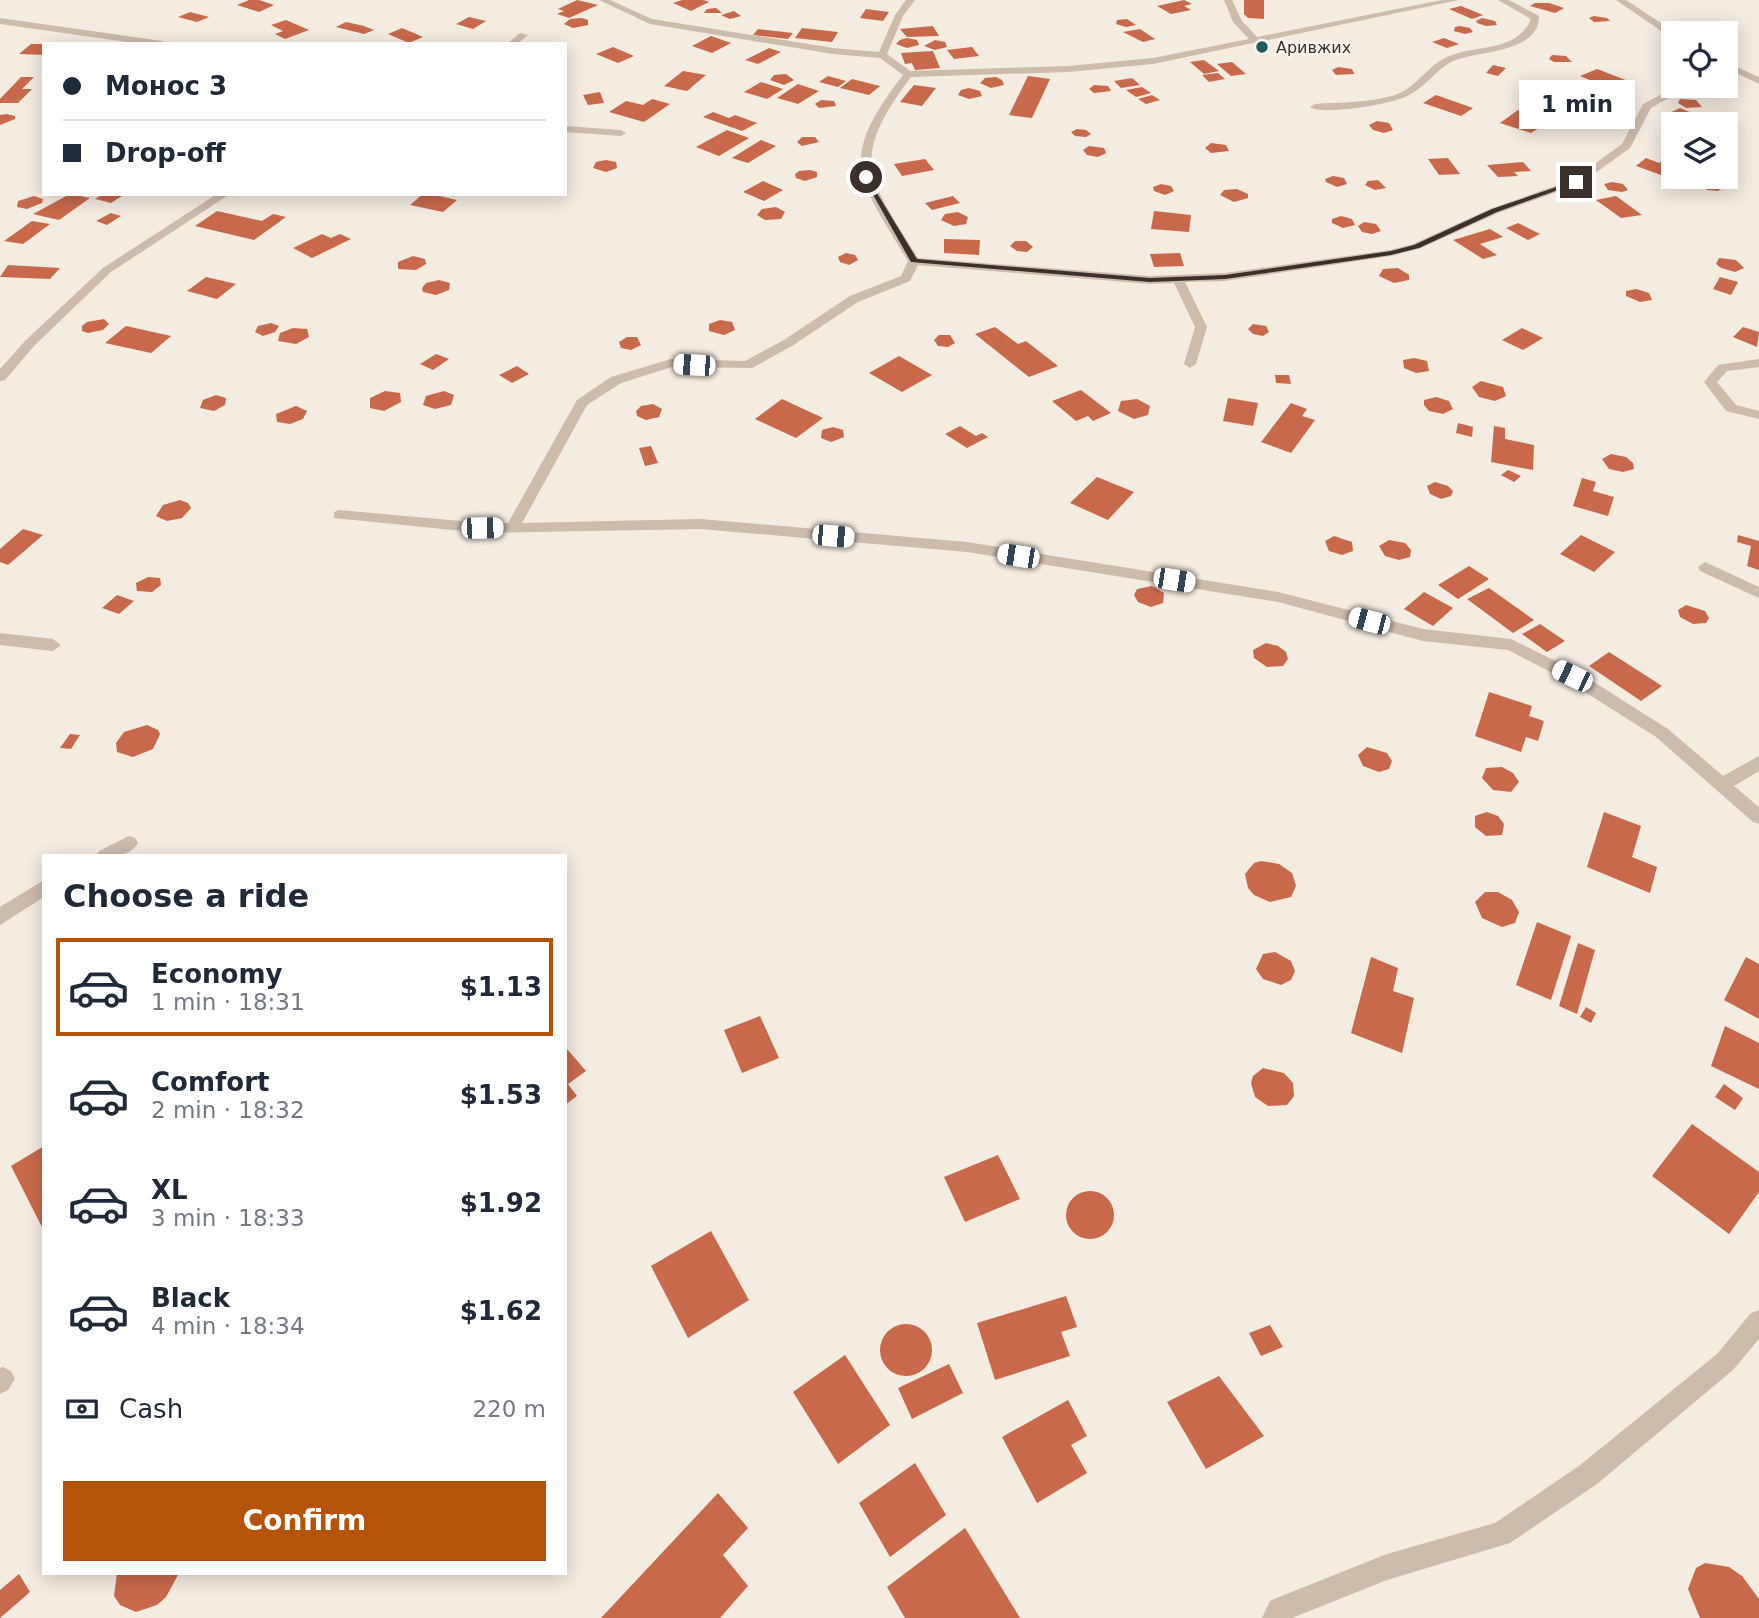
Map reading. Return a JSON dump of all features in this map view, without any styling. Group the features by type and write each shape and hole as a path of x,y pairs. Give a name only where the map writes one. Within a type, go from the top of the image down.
{"street":[{"path":"603,0 650,21 833,51 881,55 908,74 1068,69 1140,63 1455,0"},
{"path":"881,55 899,15 911,0"},
{"path":"1228,0 1238,22 1256,41"},
{"path":"1315,107 1398,97 1444,62 1457,56 1488,52 1511,43 1534,26 1536,18 1502,0"},
{"path":"1620,0 1661,27"},
{"path":"0,21 148,42"},
{"path":"514,42 523,35"},
{"path":"1738,71 1759,81"},
{"path":"908,74 872,131 866,177 914,261"},
{"path":"914,261 1150,280 1225,277 1391,253 1417,246 1494,211 1576,182 1626,146 1647,106 1662,98"},
{"path":"567,129 621,133"},
{"path":"0,377 30,343 107,270 222,196"},
{"path":"512,528 582,403 616,380 671,363 747,365 788,343 855,299 906,278 914,261"},
{"path":"1178,279 1201,327 1189,364"},
{"path":"1759,363 1723,368 1710,382 1731,408 1759,415"},
{"path":"339,515 482,528 700,524 967,547 1278,597 1423,635 1511,645 1572,676 1662,733 1759,817"},
{"path":"1705,567 1759,593"},
{"path":"0,639 53,645"},
{"path":"1721,785 1759,763"},
{"path":"109,854 129,843"},
{"path":"0,917 42,888"},
{"path":"1275,1618 1279,1610 1387,1567 1500,1534 1588,1475 1725,1362 1759,1321"}],"building":[{"path":"249,0 274,5 259,12 237,5"},
{"path":"577,0 598,5 569,18 557,14 564,11 558,9"},
{"path":"682,0 709,2 691,11 673,3"},
{"path":"1184,0 1192,4 1184,6 1191,10 1171,14 1157,6"},
{"path":"1244,0 1264,0 1264,19 1248,18 1244,14"},
{"path":"1535,3 1549,3 1564,8 1555,13 1530,6"},
{"path":"1461,6 1483,15 1472,19 1449,9"},
{"path":"716,8 722,13 704,13 707,9"},
{"path":"866,9 889,12 883,21 860,18"},
{"path":"734,11 741,16 730,19 721,15"},
{"path":"190,12 209,17 197,22 178,17"},
{"path":"1594,16 1610,21 1594,22 1589,18"},
{"path":"469,17 486,21 473,29 456,24"},
{"path":"1482,18 1495,21 1497,25 1477,23 1476,21"},
{"path":"570,19 588,20 588,25 573,28 564,24"},
{"path":"1127,19 1136,25 1126,27 1116,24 1117,20"},
{"path":"286,20 309,30 285,39 275,34 283,31 271,25"},
{"path":"346,22 374,30 364,34 336,27"},
{"path":"933,26 939,36 907,37 900,29"},
{"path":"1455,27 1470,28 1473,32 1465,34 1454,31"},
{"path":"402,28 423,37 407,42 388,34"},
{"path":"802,28 838,32 832,42 795,38"},
{"path":"758,29 793,33 788,39 753,35"},
{"path":"1140,29 1155,39 1143,42 1123,32"},
{"path":"711,36 731,43 712,53 692,46"},
{"path":"907,38 917,40 919,45 907,48 896,44"},
{"path":"1444,38 1459,44 1447,48 1432,42"},
{"path":"935,40 945,42 947,47 935,50 924,46"},
{"path":"31,44 42,44 42,55 19,54"},
{"path":"1316,44 1326,45 1331,50 1315,51 1311,47"},
{"path":"613,47 634,56 618,63 596,54"},
{"path":"972,47 979,56 954,59 947,50"},
{"path":"769,48 781,52 758,64 745,60"},
{"path":"933,51 940,68 915,70 912,63 905,64 901,53"},
{"path":"1552,55 1566,56 1572,62 1554,62 1549,59"},
{"path":"1204,60 1219,71 1204,74 1190,62"},
{"path":"1232,62 1246,74 1231,76 1217,64"},
{"path":"1493,65 1506,68 1498,76 1486,73"},
{"path":"1338,67 1352,69 1354,74 1336,75 1332,70"},
{"path":"1597,69 1636,84 1619,92 1580,76"},
{"path":"683,71 706,75 687,91 664,86"},
{"path":"1218,73 1225,79 1209,82 1202,75"},
{"path":"786,74 794,80 784,85 770,80 774,75"},
{"path":"828,76 846,81 838,87 819,82"},
{"path":"1028,76 1050,79 1032,118 1009,115"},
{"path":"21,77 34,77 22,89 32,89 18,103 0,103 0,99"},
{"path":"996,77 1002,80 1004,85 991,88 980,83 985,78"},
{"path":"1132,78 1140,85 1121,88 1114,81"},
{"path":"852,79 880,86 869,95 840,88"},
{"path":"761,82 783,89 767,99 744,92"},
{"path":"798,84 819,91 798,104 777,98"},
{"path":"914,85 936,88 922,106 900,102"},
{"path":"1094,85 1108,86 1111,91 1094,93 1089,89"},
{"path":"1142,87 1151,93 1136,97 1126,90"},
{"path":"969,88 980,91 982,96 969,99 958,95 961,90"},
{"path":"600,92 604,103 588,105 583,95"},
{"path":"1152,95 1160,100 1146,104 1138,99"},
{"path":"1436,95 1473,108 1461,116 1423,103"},
{"path":"652,99 670,104 644,122 609,112 626,101 643,105"},
{"path":"1551,99 1573,102 1568,105 1587,112 1577,118 1541,105"},
{"path":"1680,99 1696,100 1702,107 1686,108 1678,103"},
{"path":"821,100 834,101 836,106 819,108 815,104"},
{"path":"1680,108 1690,112 1671,112"},
{"path":"1518,110 1534,115 1524,123 1539,128 1531,133 1500,123"},
{"path":"713,112 729,118 735,115 757,123 742,131 703,117"},
{"path":"0,115 15,116 15,119 0,125"},
{"path":"1377,121 1389,123 1393,130 1384,133 1373,130 1369,125"},
{"path":"1077,129 1091,134 1086,137 1075,136 1071,132"},
{"path":"727,130 749,138 719,156 696,147"},
{"path":"802,137 815,137 819,142 802,146 797,142"},
{"path":"761,140 776,146 748,163 732,158"},
{"path":"1211,143 1226,145 1229,151 1211,153 1205,148"},
{"path":"1089,146 1104,148 1106,153 1098,157 1087,155 1083,150"},
{"path":"1448,158 1460,174 1439,175 1428,159"},
{"path":"1646,158 1661,162 1661,175 1636,166"},
{"path":"925,159 934,170 902,176 894,164"},
{"path":"596,162 616,162 617,168 606,172 593,168"},
{"path":"1523,162 1531,171 1514,172 1518,176 1498,177 1487,165"},
{"path":"799,171 817,172 817,177 805,181 796,178 795,174"},
{"path":"1333,176 1344,178 1347,184 1337,187 1326,182 1325,179"},
{"path":"1378,180 1386,188 1375,190 1365,185 1368,181"},
{"path":"763,181 783,190 764,201 743,192"},
{"path":"1161,184 1171,186 1174,191 1165,195 1154,191 1153,187"},
{"path":"1604,184 1623,184 1628,190 1608,190"},
{"path":"1237,189 1248,194 1248,198 1234,202 1220,195 1224,190"},
{"path":"34,196 43,199 42,203 27,209 17,207 18,201"},
{"path":"66,196 90,198 59,220 33,214"},
{"path":"100,196 122,196 111,203 95,199"},
{"path":"421,196 457,200 443,212 410,205"},
{"path":"953,196 960,203 932,210 925,203"},
{"path":"1616,196 1642,215 1621,218 1596,200"},
{"path":"776,207 785,212 781,219 765,220 757,215 762,209"},
{"path":"217,211 262,221 273,214 286,217 254,240 195,226"},
{"path":"1154,211 1191,215 1189,232 1151,229"},
{"path":"958,212 968,217 966,224 954,226 941,220 945,214"},
{"path":"111,213 121,216 107,225 96,221"},
{"path":"1341,216 1352,219 1355,225 1343,228 1332,223 1332,219"},
{"path":"32,221 50,224 23,244 4,241"},
{"path":"1364,222 1376,224 1381,231 1372,234 1362,232 1358,226"},
{"path":"1518,223 1540,234 1528,240 1506,228"},
{"path":"1490,229 1503,237 1480,244 1497,255 1483,259 1453,240"},
{"path":"322,234 331,238 340,234 351,239 312,258 293,248"},
{"path":"944,239 980,240 979,255 944,253"},
{"path":"1015,241 1026,241 1033,247 1027,252 1017,251 1010,246"},
{"path":"846,253 855,255 858,260 849,265 840,262 838,257"},
{"path":"1180,253 1184,266 1154,267 1150,254"},
{"path":"413,256 425,259 426,264 416,270 398,269 398,262"},
{"path":"1719,258 1736,260 1744,268 1735,272 1721,268 1716,264"},
{"path":"8,265 60,268 50,279 0,277"},
{"path":"1398,268 1409,275 1409,280 1394,283 1379,276 1383,269"},
{"path":"206,277 236,284 217,299 187,291"},
{"path":"1720,277 1738,282 1731,295 1713,289"},
{"path":"439,280 450,283 449,290 436,295 423,292 422,288 426,283"},
{"path":"1636,289 1649,293 1652,300 1640,302 1626,296 1626,291"},
{"path":"104,319 109,324 103,330 88,333 82,331 82,326 87,322"},
{"path":"720,320 732,322 735,330 724,335 709,331 709,324"},
{"path":"271,323 279,326 275,332 263,336 255,332 258,326"},
{"path":"1253,324 1266,326 1269,332 1263,336 1253,334 1248,329"},
{"path":"126,326 171,336 151,353 105,343"},
{"path":"995,327 1018,344 1026,341 1058,366 1029,377 975,334"},
{"path":"1743,327 1759,332 1757,347 1733,337"},
{"path":"293,328 307,329 309,337 296,344 278,341 280,333"},
{"path":"1522,328 1543,338 1523,350 1502,340"},
{"path":"939,335 950,335 955,343 948,347 938,346 934,340"},
{"path":"627,337 637,337 641,345 631,350 621,348 619,342"},
{"path":"436,354 449,359 433,370 420,364"},
{"path":"899,356 932,375 902,392 869,373"},
{"path":"1414,358 1427,361 1429,371 1416,373 1404,368 1403,360"},
{"path":"517,366 529,374 512,383 499,375"},
{"path":"1275,375 1289,375 1291,384 1276,383"},
{"path":"1481,381 1503,387 1506,396 1495,401 1479,397 1472,387"},
{"path":"1081,390 1111,413 1093,421 1088,416 1076,421 1052,401"},
{"path":"385,391 400,393 401,402 384,411 370,408 370,398"},
{"path":"444,391 454,395 451,405 435,409 423,405 426,396"},
{"path":"216,395 226,398 225,405 214,411 200,408 203,400"},
{"path":"1436,397 1449,401 1453,409 1443,414 1429,411 1424,400"},
{"path":"1228,398 1258,403 1253,426 1223,421"},
{"path":"782,399 823,418 796,438 755,419"},
{"path":"1137,399 1150,406 1148,415 1134,419 1118,411 1121,401"},
{"path":"1291,403 1307,409 1302,416 1315,420 1291,453 1261,442"},
{"path":"653,404 662,409 659,417 646,420 637,416 636,411 641,406"},
{"path":"296,406 307,411 303,419 290,424 277,422 276,414"},
{"path":"1458,423 1473,427 1472,437 1456,433"},
{"path":"960,426 976,436 982,433 988,437 967,448 945,434"},
{"path":"1494,426 1505,428 1505,439 1534,445 1533,470 1491,462"},
{"path":"833,427 843,430 844,437 831,442 821,438 822,430"},
{"path":"651,446 658,463 645,466 639,448"},
{"path":"1611,454 1626,457 1633,463 1634,469 1623,472 1609,469 1602,459"},
{"path":"1508,470 1521,476 1514,482 1501,475"},
{"path":"1097,477 1134,492 1108,520 1070,503"},
{"path":"1582,478 1596,482 1593,491 1614,497 1608,516 1573,506"},
{"path":"1435,482 1448,486 1453,491 1451,496 1441,499 1430,494 1427,486"},
{"path":"180,500 188,503 191,508 182,518 167,521 156,516 163,505"},
{"path":"23,529 43,535 8,565 0,562 0,549"},
{"path":"1581,535 1615,552 1594,572 1560,554"},
{"path":"1738,535 1759,541 1759,570 1747,566 1751,546 1737,542"},
{"path":"1334,536 1352,542 1353,551 1342,555 1329,551 1325,541"},
{"path":"1389,540 1405,543 1411,550 1410,557 1399,560 1385,556 1379,546"},
{"path":"1469,566 1489,579 1458,599 1438,585"},
{"path":"148,577 160,578 161,585 152,592 137,591 136,583"},
{"path":"1152,586 1164,593 1163,603 1151,607 1138,602 1134,595 1137,589"},
{"path":"1489,588 1534,620 1513,633 1467,599"},
{"path":"1424,592 1453,608 1433,626 1404,609"},
{"path":"117,595 134,601 119,614 102,608"},
{"path":"1686,605 1705,611 1709,618 1706,623 1693,624 1680,617 1678,610"},
{"path":"1540,624 1565,641 1547,652 1522,634"},
{"path":"1266,643 1278,646 1286,652 1288,659 1283,666 1267,667 1254,658 1253,650"},
{"path":"1609,652 1662,686 1641,701 1589,666"},
{"path":"1489,692 1532,706 1529,716 1544,721 1538,741 1526,737 1521,752 1475,736"},
{"path":"147,725 158,730 160,734 153,749 133,757 117,752 116,743 124,732"},
{"path":"70,734 80,735 71,749 60,748"},
{"path":"1367,747 1387,753 1392,761 1389,769 1379,772 1363,766 1358,755"},
{"path":"1502,767 1513,773 1519,782 1511,792 1493,790 1482,778 1486,768"},
{"path":"1487,812 1498,816 1504,824 1502,835 1486,836 1475,827 1475,816"},
{"path":"1604,812 1641,826 1632,857 1657,867 1650,893 1587,867"},
{"path":"1261,861 1279,864 1292,873 1296,886 1291,897 1270,902 1254,895 1248,888 1245,874 1254,863"},
{"path":"1485,892 1498,892 1512,900 1519,912 1515,923 1502,927 1482,918 1475,902"},
{"path":"1537,922 1571,936 1551,1000 1516,985"},
{"path":"1578,943 1595,950 1577,1014 1559,1006"},
{"path":"1275,952 1291,961 1295,971 1291,980 1281,985 1263,979 1256,969 1263,954"},
{"path":"1371,957 1398,968 1393,991 1414,998 1402,1053 1351,1033"},
{"path":"1746,957 1759,964 1759,1019 1724,1000"},
{"path":"1586,1007 1596,1013 1591,1023 1580,1017"},
{"path":"760,1016 779,1058 742,1073 724,1030"},
{"path":"1725,1026 1759,1043 1759,1089 1711,1066"},
{"path":"567,1049 586,1071 568,1084 577,1096 567,1104"},
{"path":"1263,1068 1284,1073 1293,1083 1294,1096 1287,1105 1268,1106 1255,1097 1251,1083 1253,1076"},
{"path":"1724,1084 1743,1098 1735,1110 1715,1097"},
{"path":"1692,1124 1759,1172 1759,1192 1729,1234 1652,1176"},
{"path":"42,1147 42,1227 11,1166"},
{"path":"998,1155 1020,1199 965,1222 944,1177"},
{"path":"1090,1191 1107,1198 1114,1215 1107,1232 1090,1239 1073,1232 1066,1215 1073,1198"},
{"path":"711,1231 749,1300 688,1338 651,1266"},
{"path":"1066,1296 1077,1327 1061,1332 1070,1356 995,1380 977,1323"},
{"path":"906,1324 916,1326 924,1332 930,1340 930,1360 924,1368 916,1374 906,1376 896,1374 888,1368 882,1360 880,1350 882,1340 888,1332 896,1326"},
{"path":"1270,1325 1283,1347 1261,1356 1249,1333"},
{"path":"845,1355 890,1425 838,1464 793,1392"},
{"path":"949,1364 963,1393 912,1419 898,1388"},
{"path":"1219,1376 1264,1436 1206,1469 1167,1402"},
{"path":"1068,1400 1087,1436 1071,1445 1087,1473 1037,1503 1002,1437"},
{"path":"915,1463 946,1515 890,1557 859,1503"},
{"path":"718,1493 748,1528 723,1555 748,1586 720,1618 601,1618"},
{"path":"965,1528 1020,1618 905,1618 887,1587"},
{"path":"1705,1563 1729,1567 1742,1576 1759,1599 1759,1618 1700,1618 1688,1589 1696,1568"},
{"path":"19,1574 30,1592 0,1618 0,1590"},
{"path":"117,1575 178,1575 166,1597 157,1605 136,1612 120,1605 114,1596"}],"place":[{"name":"Аривжих","path":"1262,47"}],"route":[{"path":"866,177 914,261 1150,280 1225,277 1391,253 1417,246 1494,211 1576,182"}]}
